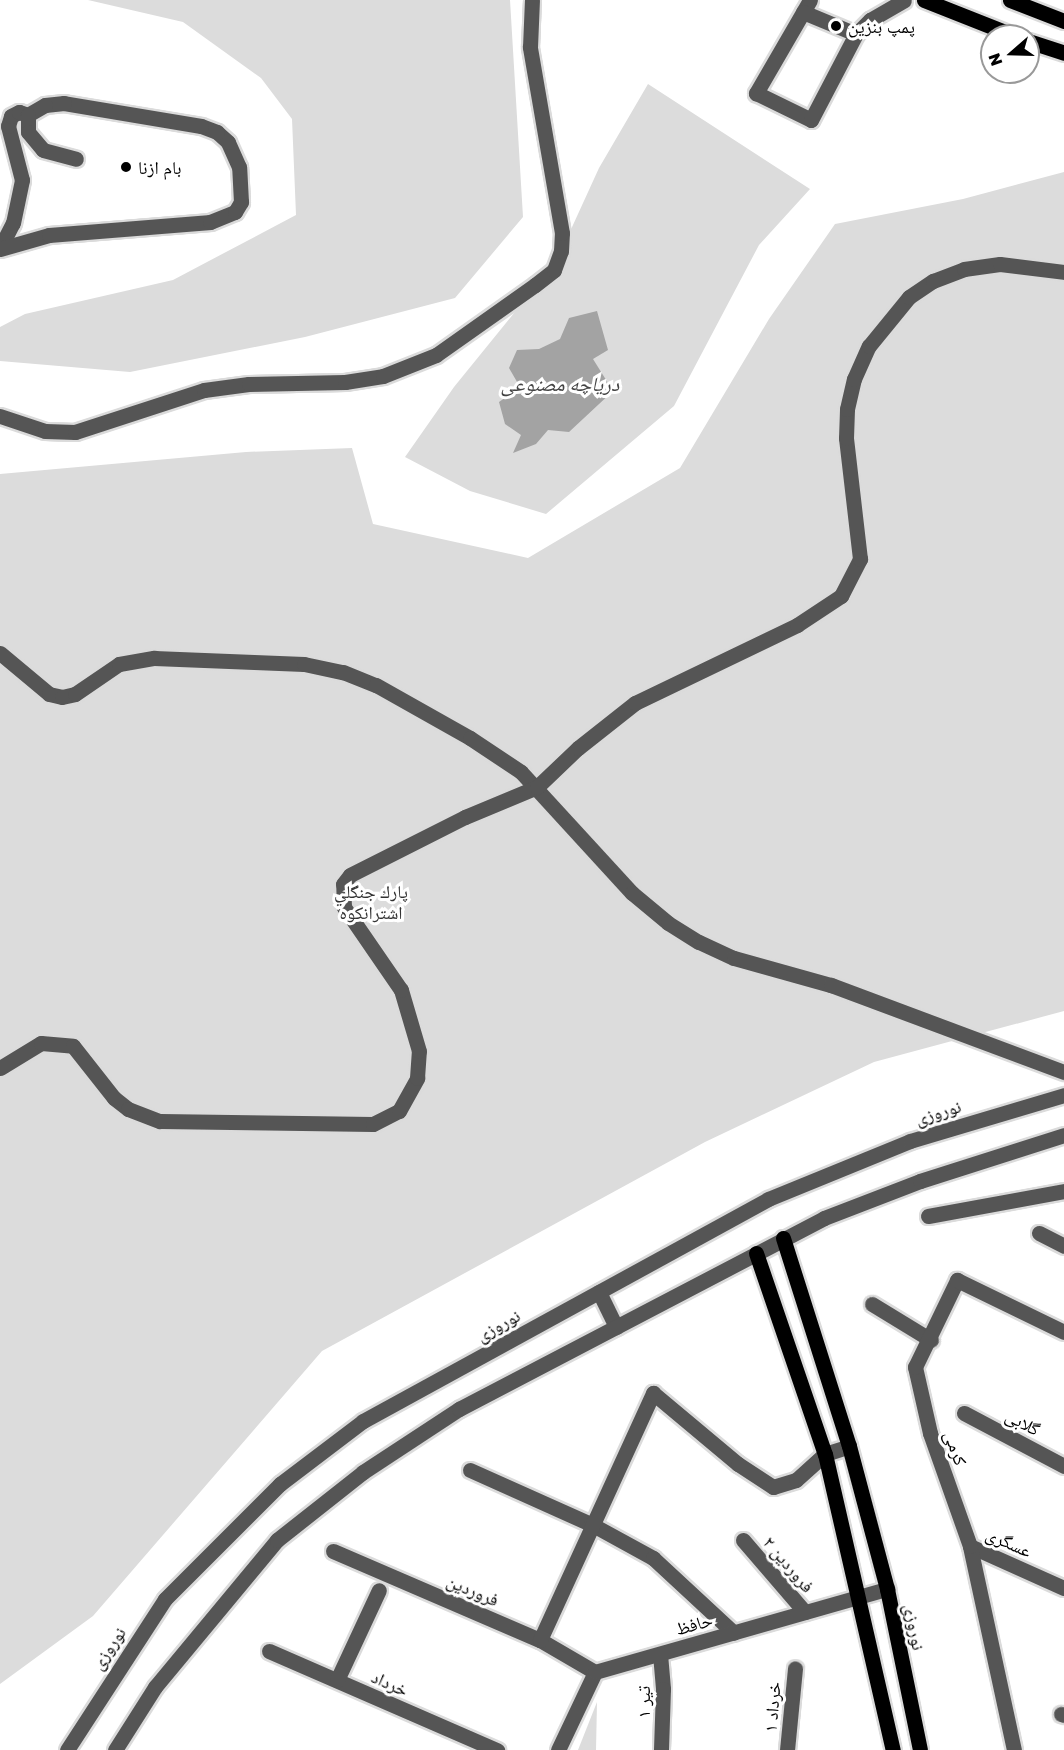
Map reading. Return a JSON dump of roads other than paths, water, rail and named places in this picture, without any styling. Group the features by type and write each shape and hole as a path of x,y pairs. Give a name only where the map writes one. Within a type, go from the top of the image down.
{"main road":[{"path":"924,0 985,24"},
{"path":"1010,0 1064,21"},
{"path":"1040,45 1064,53"},
{"name":"نوروزی","path":"783,1238 849,1446 887,1589 920,1750"},
{"path":"756,1253 825,1454 860,1597 893,1750"}],"street":[{"path":"0,416 45,431 75,432 204,390 249,384 345,382 383,376 436,355 535,285 554,270 561,251 562,233 530,46 532,0"},
{"path":"856,34 806,6 756,93 812,120 856,34 870,20 904,0"},
{"path":"64,103 201,126 228,142 239,167 243,191 235,212 210,222 50,235 0,248 13,223 22,180 8,126 11,116 19,112 28,115 45,105 64,103"},
{"path":"28,115 28,132 43,150 76,159"},
{"path":"0,1068 26,1050 56,1042 73,1046 84,1056 114,1098 128,1109 159,1121 373,1124 386,1120 408,1098 417,1078 419,1051 401,990 348,917 341,896 343,884 361,868 537,787 578,748 635,703 709,664 796,625 841,596 861,559 846,438 847,409 869,346 909,297 933,281 964,269 1000,264 1064,272"},
{"path":"0,653 49,694 62,697 75,694 119,664 154,658 304,664 343,672 376,685 470,738 537,787 632,893 668,923 699,942 734,958 831,985 1064,1072"},
{"name":"نوروزی","path":"67,1750 165,1599 280,1484 363,1421 768,1199 839,1167 910,1141 1064,1095"},
{"path":"115,1750 154,1687 277,1540 363,1472 459,1409 824,1218 920,1181 1064,1135"},
{"path":"928,1216 1064,1191"},
{"path":"1039,1233 1064,1246"},
{"name":"کرمی","path":"1014,1750 970,1546 930,1433 915,1367 931,1340 957,1280 1064,1332"},
{"path":"599,1292 616,1327"},
{"path":"872,1304 931,1340"},
{"path":"540,1640 652,1393 738,1464 773,1487 796,1480 825,1454 849,1446"},
{"name":"گلابی","path":"964,1413 1064,1466"},
{"path":"470,1470 591,1524 653,1558 734,1632"},
{"name":"فروردین ۲","path":"743,1540 805,1612"},
{"name":"عسگری","path":"970,1546 1064,1588"},
{"name":"فروردین","path":"333,1551 540,1640 595,1672"},
{"name":"حافظ","path":"595,1672 887,1589"},
{"path":"337,1680 379,1590"},
{"name":"خرداد","path":"269,1651 497,1750"},
{"name":"تیر ۱","path":"660,1654 663,1689 661,1750"},
{"name":"خرداد ۱","path":"787,1750 795,1668"},
{"path":"558,1750 595,1672"}],"water":[{"name":"دریاچه مصنوعی","path":"597,311 608,350 593,359 613,391 569,432 548,430 536,444 513,453 521,435 505,424 499,402 520,387 509,368 517,350 539,349 560,339 569,318"}],"place":[{"name":"پمپ بنزین","path":"836,26"},
{"name":"بام ازنا","path":"126,167"}],"park label":[{"name":"پارك جنگلي اشترانكوه","path":"371,902"}]}
